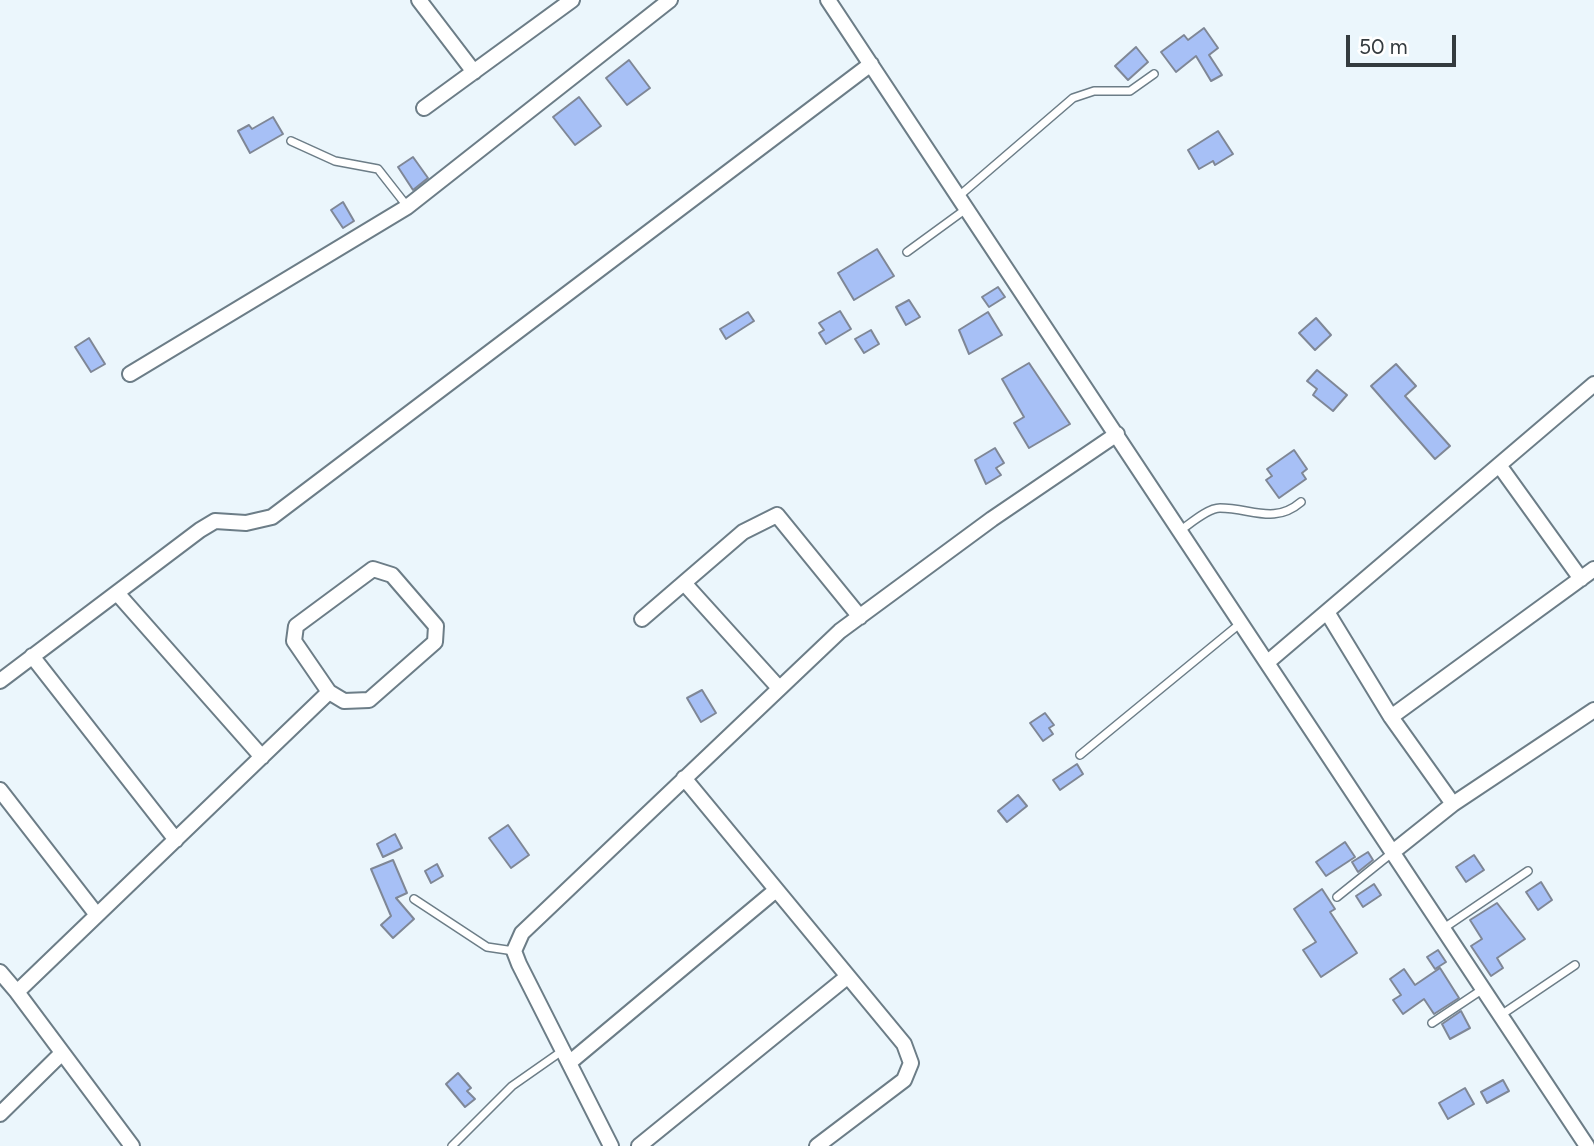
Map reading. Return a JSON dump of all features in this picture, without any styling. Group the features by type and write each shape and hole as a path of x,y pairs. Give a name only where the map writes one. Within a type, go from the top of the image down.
{"street":[{"path":"419,0 474,72"},
{"path":"130,374 407,207 670,0"},
{"path":"828,0 1444,928 1588,1140"},
{"path":"424,108 563,2"},
{"path":"0,681 215,522 246,523 272,517 871,64"},
{"path":"1269,661 1594,384"},
{"path":"611,1146 514,951 522,933 779,688 860,617 992,519 1117,435"},
{"path":"1499,465 1581,579"},
{"path":"642,619 743,532 777,515 860,617"},
{"path":"373,569 392,575 436,626 436,642 369,700 344,701 329,692 294,641 296,626 373,569"},
{"path":"1391,717 1594,569"},
{"path":"684,583 779,688"},
{"path":"117,593 262,757"},
{"path":"1326,611 1391,717 1453,804"},
{"path":"32,656 176,840"},
{"path":"17,992 329,692"},
{"path":"1394,851 1453,804 1594,710"},
{"path":"684,778 904,1044 911,1063 904,1080 817,1146"},
{"path":"0,790 97,915"},
{"path":"565,1057 776,890"},
{"path":"0,972 132,1146"},
{"path":"639,1146 847,977"},
{"path":"0,1114 62,1053"}],"lane":[{"path":"907,252 1073,98 1094,91 1130,91 1154,74"},
{"path":"291,141 335,161 378,169 407,207"},
{"path":"1181,530 1217,508 1272,516 1292,510 1301,502"},
{"path":"1080,755 1242,621"},
{"path":"1337,897 1394,851"},
{"path":"1444,928 1528,871"},
{"path":"414,899 487,947 514,951"},
{"path":"1502,1015 1575,965"},
{"path":"1432,1023 1484,988"},
{"path":"452,1146 512,1086 565,1057"}],"building":[{"path":"1204,28 1218,48 1209,55 1222,75 1211,81 1196,56 1176,72 1161,52 1184,35 1188,40"},
{"path":"1136,47 1148,62 1128,80 1115,66"},
{"path":"629,60 650,88 627,105 606,78"},
{"path":"579,97 601,126 575,145 553,117"},
{"path":"273,117 283,134 250,153 238,131 249,125 252,129"},
{"path":"1218,131 1233,154 1215,165 1213,161 1199,169 1188,150"},
{"path":"413,157 428,178 413,190 398,167"},
{"path":"343,202 354,221 343,228 331,210"},
{"path":"877,249 894,276 854,300 838,273"},
{"path":"998,287 1005,297 989,307 982,297"},
{"path":"909,300 920,317 906,325 896,307"},
{"path":"840,311 851,329 826,344 819,333 824,330 819,323"},
{"path":"748,312 754,321 726,339 720,329"},
{"path":"988,312 1002,335 969,354 959,330"},
{"path":"1316,318 1331,335 1315,350 1299,333"},
{"path":"871,330 879,344 864,353 855,339"},
{"path":"89,338 105,364 91,372 75,347"},
{"path":"1029,363 1070,424 1029,448 1014,423 1024,417 1002,379"},
{"path":"1396,364 1416,386 1405,396 1450,446 1435,459 1371,386"},
{"path":"1317,370 1347,395 1333,411 1313,395 1317,389 1307,381"},
{"path":"995,448 1004,463 996,468 1001,475 986,484 975,460"},
{"path":"1294,450 1307,469 1302,473 1306,479 1279,498 1266,480 1272,476 1267,469"},
{"path":"702,690 716,713 701,722 687,698"},
{"path":"1045,713 1054,725 1049,728 1053,734 1043,741 1030,723"},
{"path":"1077,764 1083,774 1060,790 1053,780"},
{"path":"1018,795 1027,806 1007,822 998,811"},
{"path":"508,825 529,855 511,868 489,838"},
{"path":"395,834 402,848 383,857 377,844"},
{"path":"1345,842 1355,857 1326,876 1316,862"},
{"path":"1368,852 1373,860 1358,872 1352,862"},
{"path":"1474,855 1484,870 1466,882 1456,867"},
{"path":"393,860 407,893 396,898 414,919 393,938 381,925 391,916 371,869"},
{"path":"437,864 443,876 431,883 425,871"},
{"path":"1541,882 1552,900 1538,910 1526,892"},
{"path":"1374,884 1381,895 1363,907 1356,896"},
{"path":"1322,889 1335,909 1330,912 1357,953 1321,977 1303,950 1316,942 1294,909"},
{"path":"1497,903 1525,939 1497,958 1503,968 1491,976 1471,946 1482,939 1470,920"},
{"path":"1438,950 1446,962 1435,969 1427,957"},
{"path":"1440,968 1459,998 1434,1014 1424,999 1403,1014 1393,1000 1401,995 1390,979 1404,969 1415,985"},
{"path":"1461,1011 1470,1028 1450,1039 1442,1024"},
{"path":"458,1073 471,1088 467,1091 475,1099 465,1107 446,1084"},
{"path":"1503,1080 1509,1091 1487,1103 1481,1092"},
{"path":"1465,1088 1474,1104 1448,1119 1439,1103"}]}
